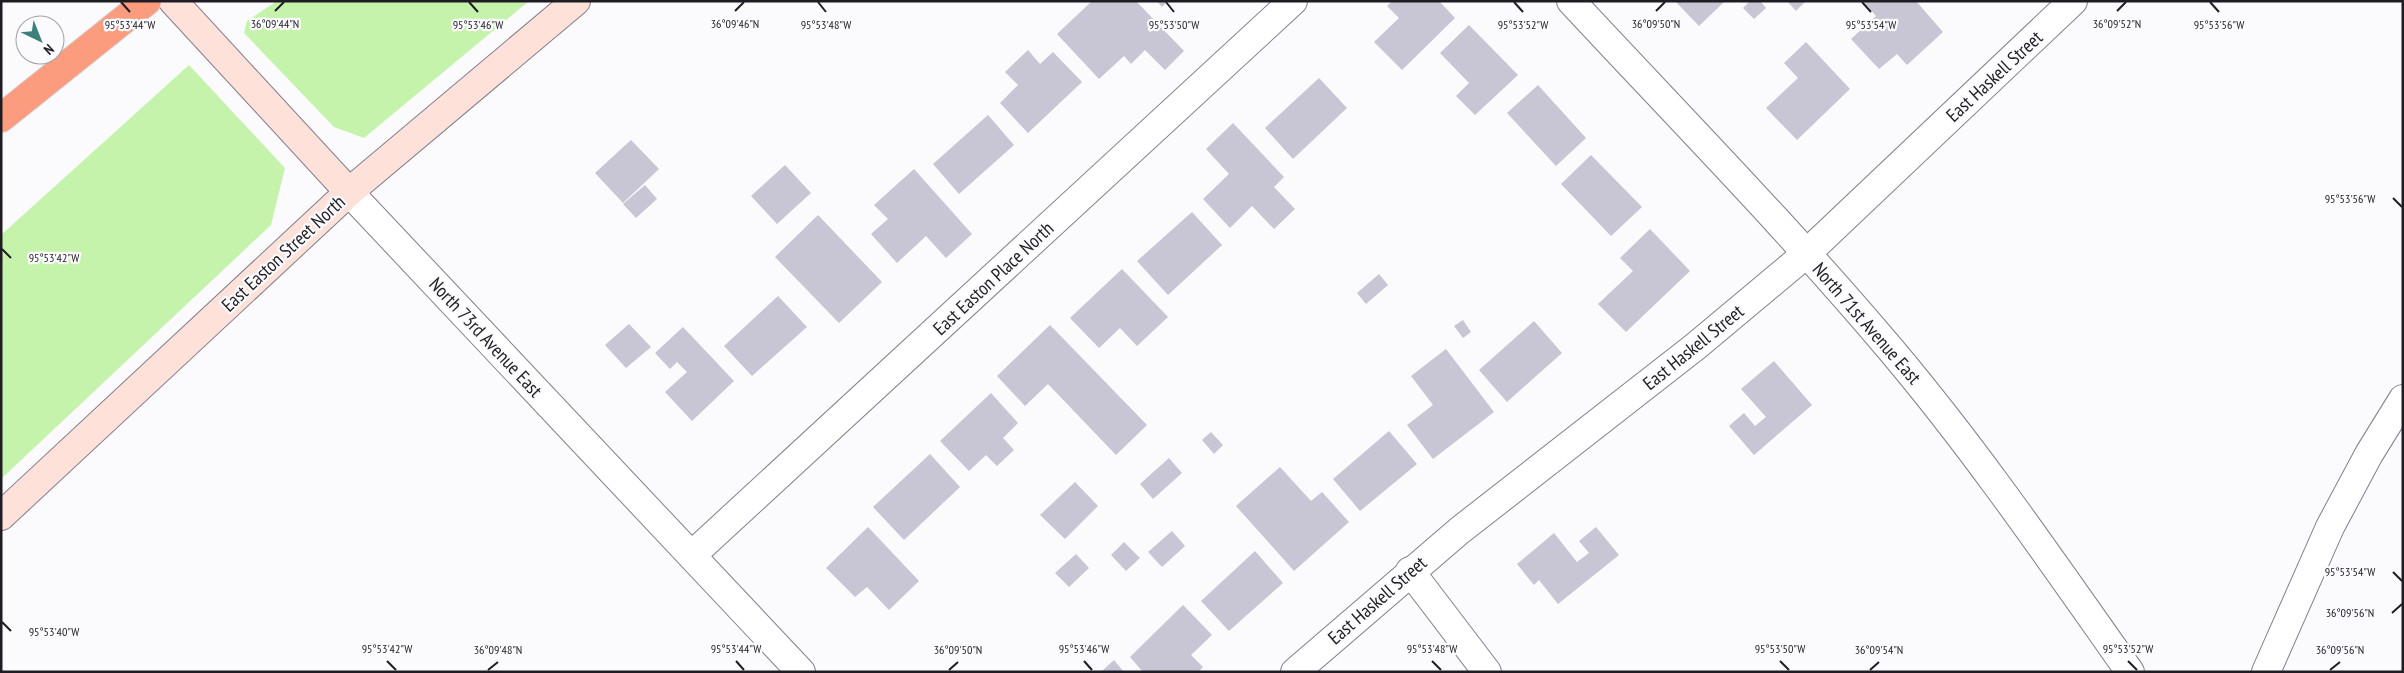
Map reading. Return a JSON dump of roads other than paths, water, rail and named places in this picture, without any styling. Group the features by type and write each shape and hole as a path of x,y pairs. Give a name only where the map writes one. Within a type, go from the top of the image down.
{"highway":[{"path":"1,118 147,1"}],"street":[{"name":"North 73rd Avenue East","path":"173,1 348,192 801,672"},
{"name":"East Easton Street North","path":"1,516 348,192 576,1"},
{"name":"East Easton Place North","path":"692,555 1293,1"},
{"name":"North 71st Avenue East","path":"1571,1 1806,254 1892,350 1981,460 2130,672"},
{"name":"East Haskell Street","path":"1295,672 1410,571 1680,358 1806,254 2072,1"},
{"path":"2266,672 2330,527 2369,454 2403,400"},
{"path":"1410,571 1487,672"}]}
